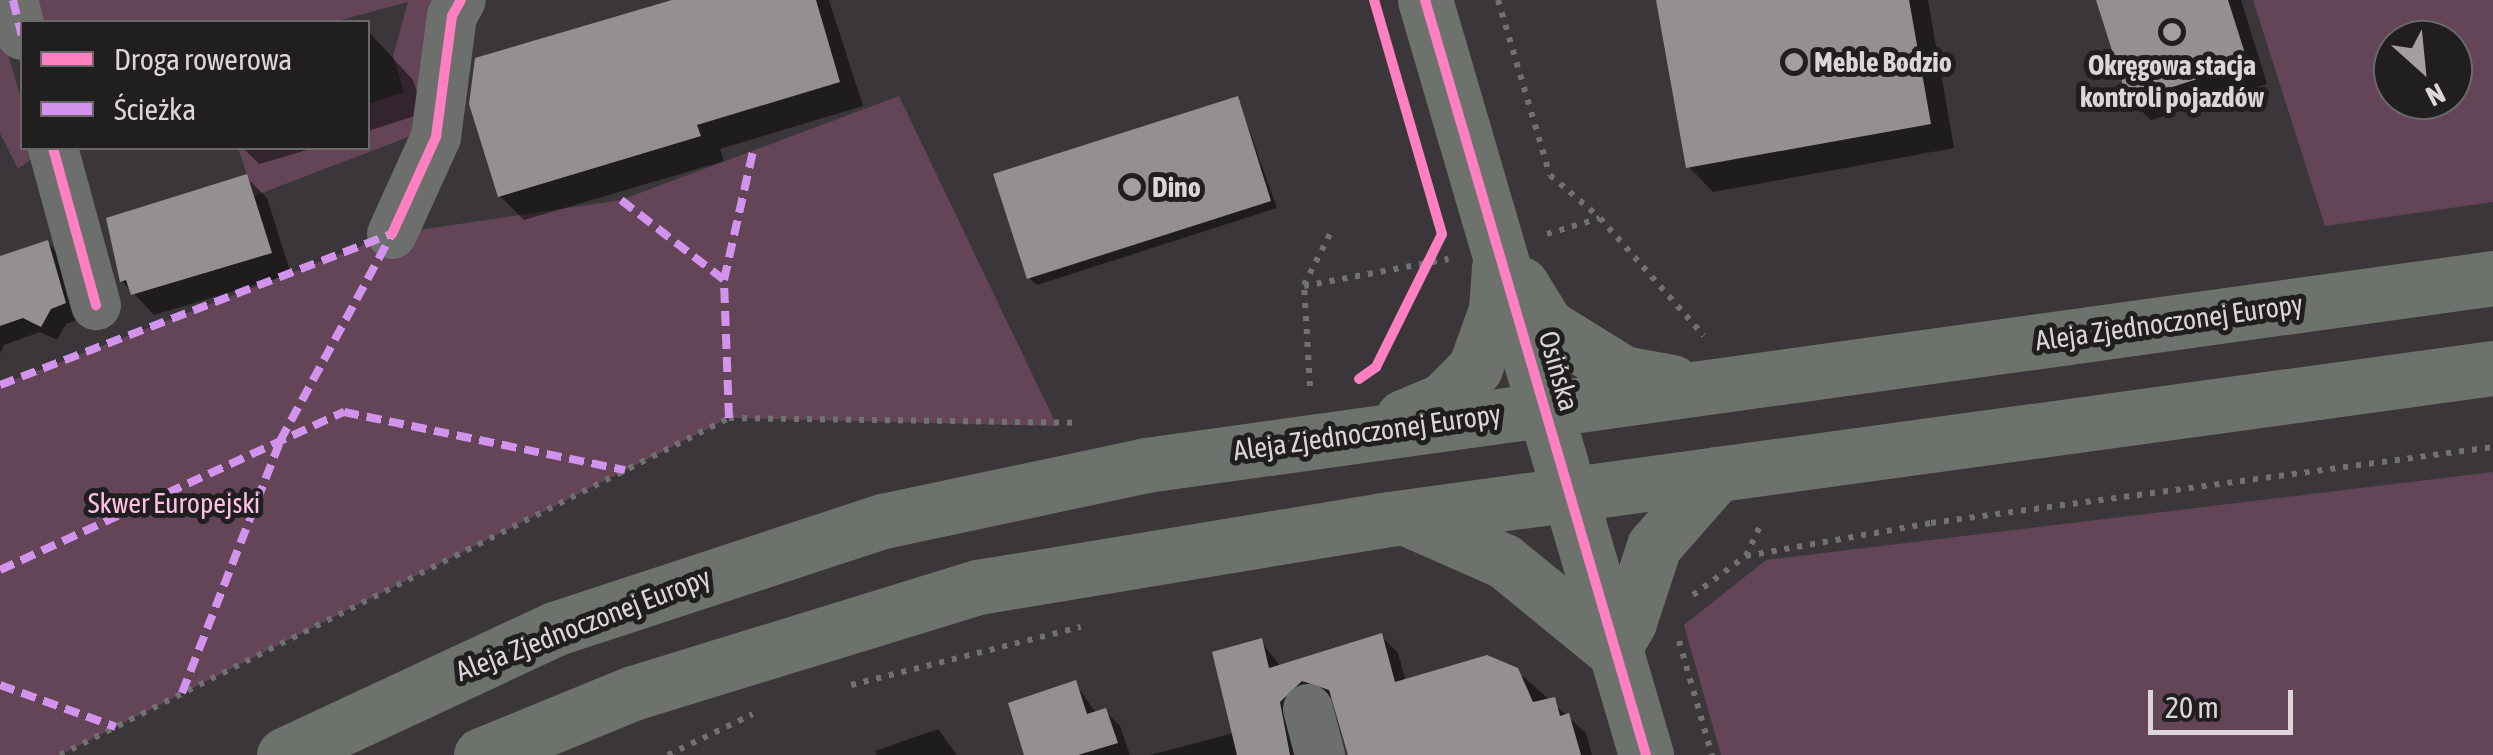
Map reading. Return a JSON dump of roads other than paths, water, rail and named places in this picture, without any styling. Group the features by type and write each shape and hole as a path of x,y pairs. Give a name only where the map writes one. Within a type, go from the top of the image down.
{"main road":[{"name":"Osińska","path":"1425,0 1547,407 1568,494 1637,626 1646,755"},
{"path":"1500,249 1547,326 1623,372 1705,365"},
{"path":"1367,431 1444,400 1475,368 1496,310 1500,249"},
{"name":"Aleja Zjednoczonej Europy","path":"284,755 554,629 883,521 1146,464 1547,407 1705,365 2493,278"},
{"path":"480,755 633,693 978,586 1568,494 2493,368"},
{"path":"1406,518 1637,626 1654,546 1717,474"}],"street":[{"path":"13,0 20,27"},
{"path":"392,234 436,138 452,16 461,0"},
{"path":"54,150 96,305"}],"place":[{"name":"Okręgowa stacja kontroli pojazdów","path":"2172,32"},
{"name":"Meble Bodzio","path":"1794,62"},
{"name":"Dino","path":"1132,187"}],"park label":[{"name":"Skwer Europejski","path":"174,503"}]}
